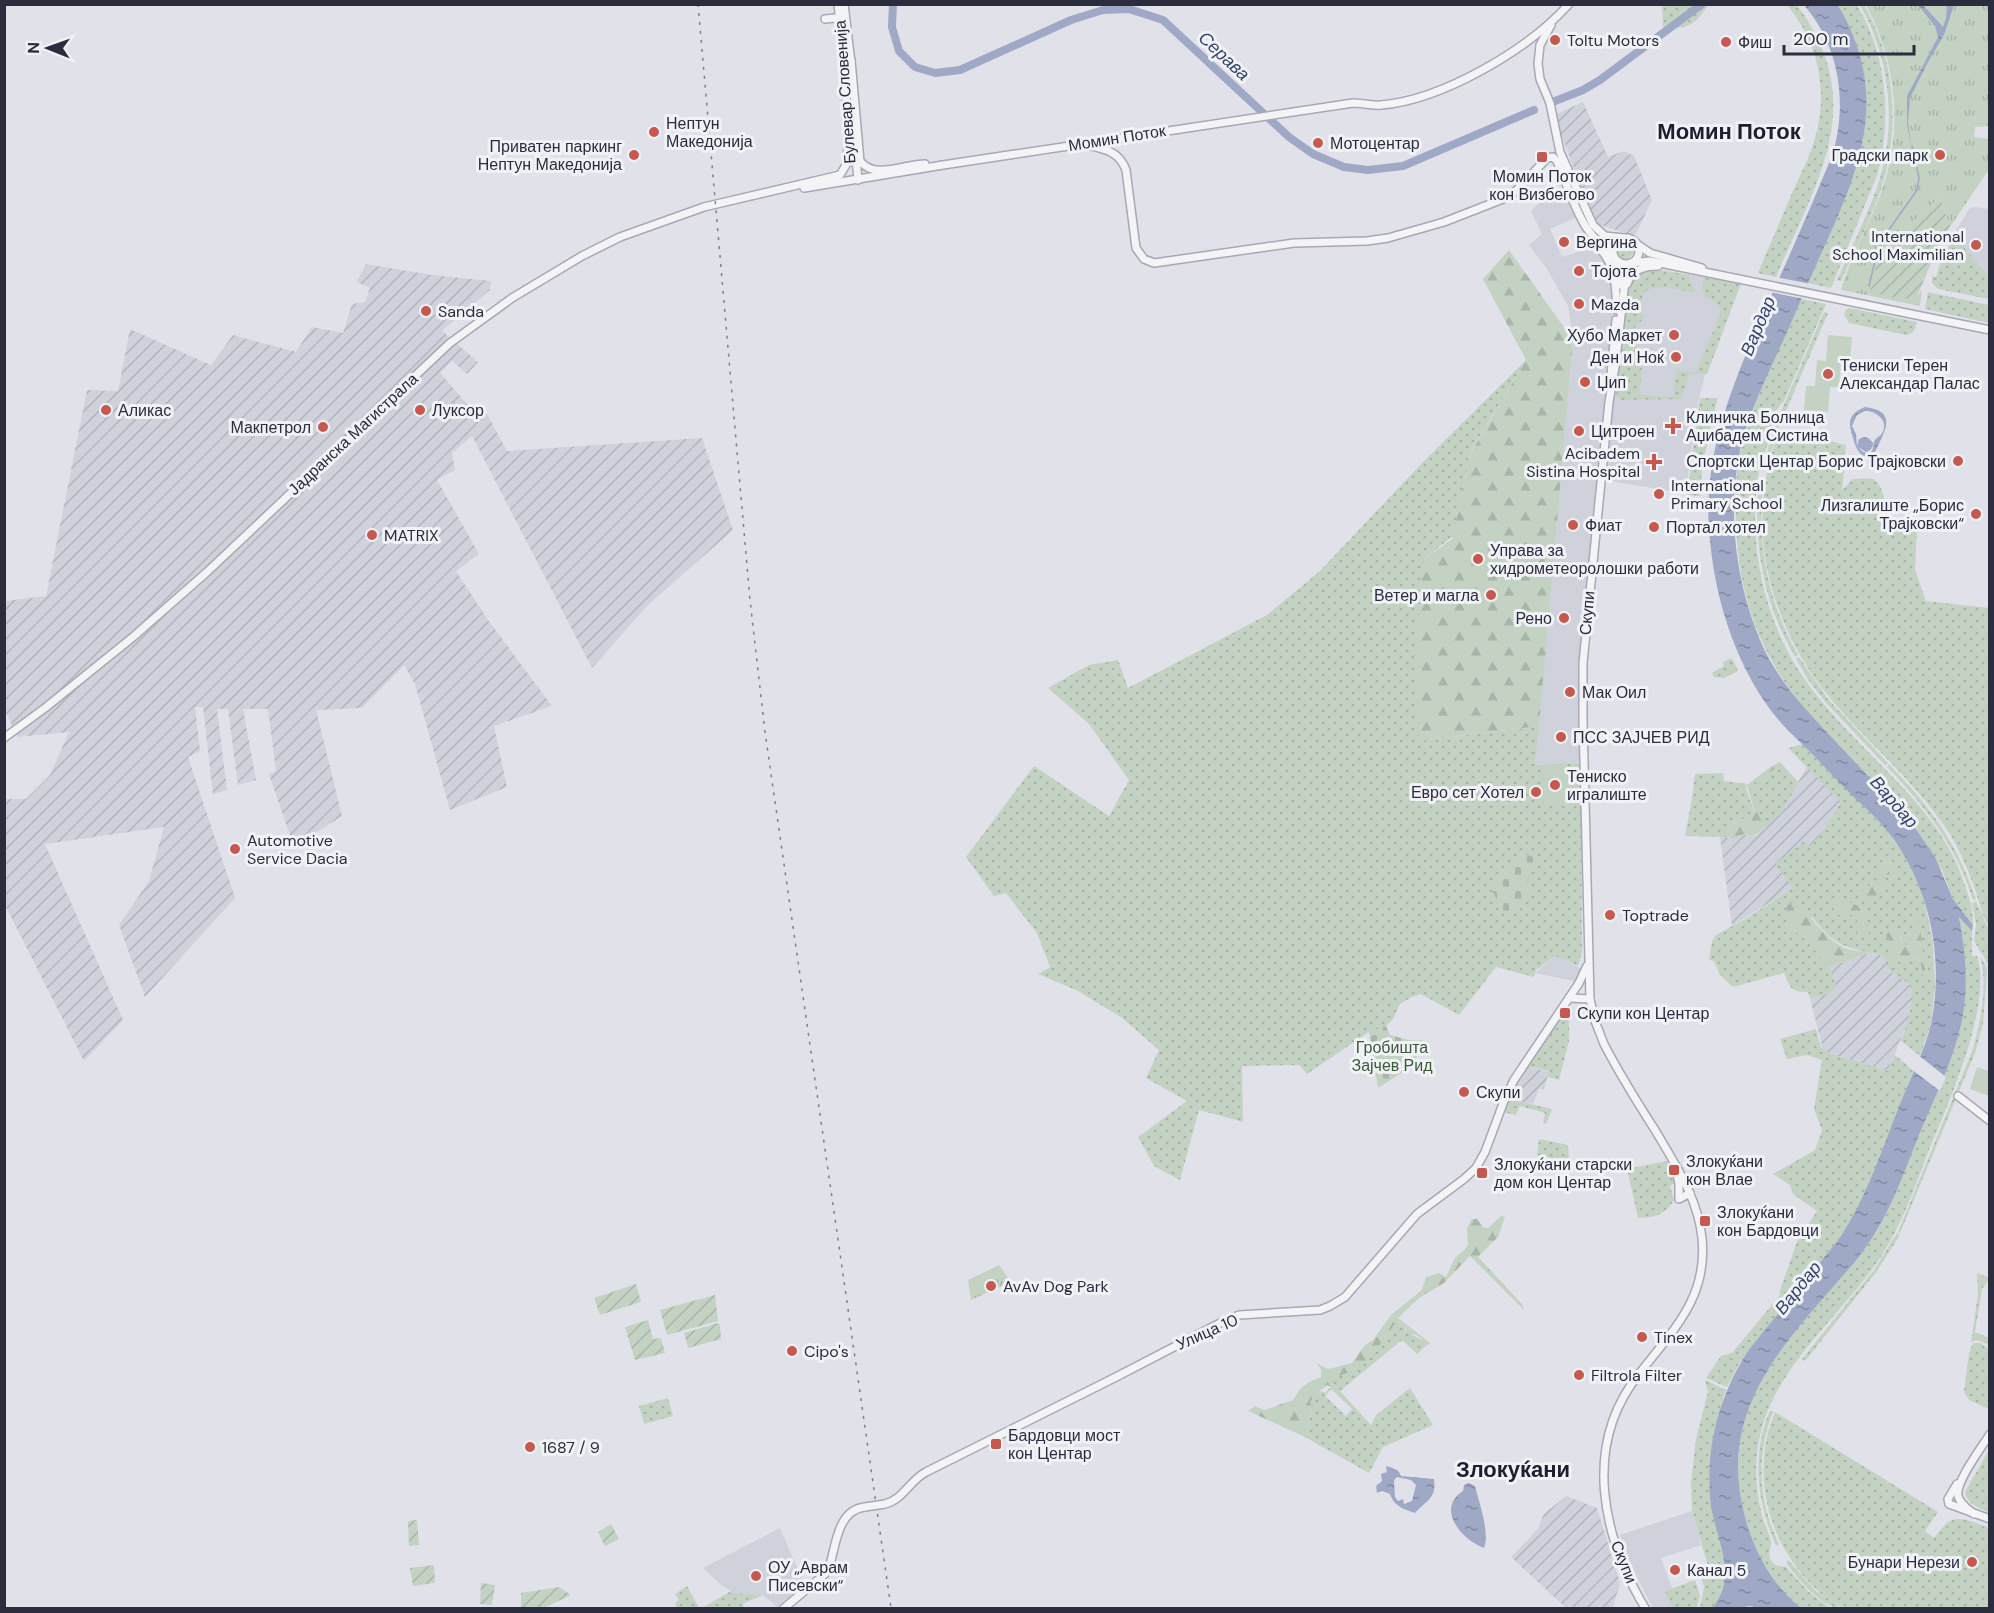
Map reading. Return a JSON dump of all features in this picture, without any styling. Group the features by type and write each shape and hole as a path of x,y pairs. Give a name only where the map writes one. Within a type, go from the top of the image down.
{"street":[{"name":"Булевар Словенија","path":"838,4 845,67 848,146 854,180"},
{"name":"Булевар Словенија","path":"844,4 851,60 854,180"},
{"path":"1569,4 1541,41 1538,56 1540,77 1552,113 1558,144 1593,225 1603,236 1632,239 1644,251 1746,279"},
{"name":"Момин Поток","path":"743,198 943,165 1353,103 1380,105 1404,101 1439,90 1487,67 1524,44 1558,16"},
{"path":"825,19 835,18 841,23"},
{"path":"1524,44 1534,47 1538,56"},
{"path":"851,60 858,154 864,166 876,170 919,164 943,165"},
{"path":"1112,152 1112,144 1117,138"},
{"path":"1081,144 1112,152 1121,159 1126,170 1136,248 1144,259 1154,263 1294,243 1380,239 1421,230 1508,197 1547,158 1553,157 1586,228 1613,268 1617,310"},
{"path":"743,198 840,175 846,165 848,146"},
{"name":"Јадранска Магистрала","path":"4,738 133,637 207,572 450,343 484,318 512,298 582,256 620,237 704,207 743,198"},
{"path":"1586,228 1623,264 1646,261 1989,328"},
{"path":"1615,257 1615,245 1624,238"},
{"path":"1631,263 1638,255 1638,245"},
{"name":"Скупи","path":"1615,257 1620,274 1583,663 1582,722 1590,999 1594,1021 1604,1044 1690,1194 1699,1217 1703,1246 1701,1270 1695,1294 1675,1329 1638,1374 1625,1394 1611,1425 1604,1457 1605,1501 1611,1527 1623,1564 1645,1608"},
{"name":"Скупи","path":"1611,383 1626,273 1631,263"},
{"path":"1623,298 1629,278 1637,270 1651,266 1674,267"},
{"name":"Улица 10","path":"784,1608 825,1574 845,1517 854,1509 895,1501 926,1472 1118,1376 1208,1328 1239,1315 1312,1311 1338,1302 1362,1279 1417,1214 1476,1168 1485,1152 1514,1080 1569,998 1588,964"},
{"path":"1569,998 1590,999"},
{"path":"1958,1096 1989,1121"},
{"path":"1674,1163 1679,1184 1679,1199 1690,1194"},
{"path":"1989,1434 1947,1502 1952,1507 1989,1520"},
{"path":"1964,1475 1958,1496 1974,1514"}],"shaded area":[{"path":"1583,102 1608,157 1624,151 1634,156 1652,200 1636,234 1628,234 1597,224 1593,220 1554,115"},
{"path":"1565,191 1577,217 1550,229 1562,257 1597,246 1607,262 1626,312 1629,283 1648,268 1741,283 1705,375 1699,398 1686,490 1683,493 1603,480 1584,639 1584,763 1535,765 1573,340 1568,306 1547,269 1529,245 1542,234 1531,211 1539,203"},
{"name":"International School Maximilian","path":"1970,208 1989,209 1989,276 1966,250 1955,232"},
{"path":"366,264 432,275 491,281 490,290 442,331 478,362 467,374 452,361 440,373 473,411 487,414 507,451 702,438 733,530 648,605 592,668 472,436 452,453 455,470 437,480 479,554 456,571 488,620 552,706 494,726 507,787 450,810 415,684 404,665 362,708 316,710 342,816 294,847 269,774 276,771 268,709 243,709 256,780 238,785 228,709 217,709 227,790 213,794 203,707 195,707 200,751 188,757 235,898 145,997 119,925 149,881 164,827 45,844 123,1020 84,1061 5,905 5,799 26,799 50,775 69,732 18,737 5,711 5,601 46,596 87,390 118,391 130,329 211,365 233,335 296,352 312,327 343,333 352,304 365,302 370,288 357,282"},
{"path":"1807,766 1841,802 1819,837 1809,847 1793,888 1732,926 1720,837 1731,838 1748,834 1754,836 1782,812"},
{"path":"1869,953 1882,955 1889,970 1911,985 1913,1002 1910,1016 1888,1071 1823,1050 1810,998 1830,993 1835,986 1830,967"},
{"path":"1555,956 1584,970 1578,982 1535,973"},
{"path":"1527,1066 1549,1072 1544,1090 1539,1088 1533,1104 1509,1099"},
{"path":"1566,1496 1597,1508 1620,1583 1613,1608 1566,1608 1511,1557 1537,1530 1544,1514"},
{"path":"1692,1511 1701,1545 1661,1558 1672,1588 1665,1591 1672,1608 1653,1608 1630,1564 1620,1535"},
{"name":"ОУ „Аврам Писевски“","path":"780,1528 806,1588 783,1608 778,1608 763,1595 734,1593 703,1568"}],"green space":[{"path":"1662,5 1708,5 1699,18 1690,25 1663,28"},
{"path":"1787,5 1797,5 1819,41 1830,76 1833,109 1829,142 1820,174 1776,277 1758,273 1810,152 1815,138 1821,103 1818,68 1813,51 1798,19"},
{"path":"1838,5 1857,5 1875,45 1884,87 1885,130 1878,173 1831,288 1808,283 1852,180 1861,146 1866,112 1865,78 1856,42"},
{"path":"1860,5 1864,5 1874,25 1888,67 1893,112 1892,135 1880,192 1841,281 1837,280 1876,191 1885,157 1888,134 1889,112 1884,67 1870,24"},
{"name":"Градски парк","path":"1866,5 1989,5 1989,126 1975,127 1974,137 1989,139 1988,171 1950,227 1939,195 1930,208 1883,249 1878,259 1916,299 1922,289 1920,306 1841,290 1883,187 1893,141 1893,94 1890,71 1876,26"},
{"path":"1939,195 1950,227 1938,247 1916,299 1870,292 1882,249 1930,208"},
{"path":"1955,231 1966,250 1989,276 1989,299 1938,289 1932,283 1932,276 1936,277 1942,258 1955,236 1953,235"},
{"path":"1629,241 1634,247 1634,252 1623,261 1618,257 1618,251"},
{"path":"1509,250 1573,340 1539,726 1419,741 1414,657 1424,559 1452,539 1471,452 1526,360 1483,279"},
{"path":"1648,268 1689,275 1694,293 1659,287 1652,288 1643,295 1641,314 1644,318 1626,333 1624,328 1629,285 1633,278"},
{"path":"1704,277 1741,283 1707,374 1689,374 1681,399 1621,400 1616,396 1622,347 1636,332 1639,331 1636,366 1642,367 1639,395 1673,397 1676,371 1696,372 1720,315 1718,304 1703,294"},
{"path":"1928,292 1989,305 1989,323 1925,309"},
{"path":"1801,299 1826,304 1784,401 1774,413 1774,423 1760,469 1737,467 1756,402"},
{"path":"1849,308 1917,322 1915,329 1906,335 1849,323 1844,315"},
{"path":"1824,312 1828,313 1779,427 1766,469 1762,469 1776,423"},
{"name":"Тениски Терен Александар Палас","path":"1828,335 1852,337 1850,362 1841,361 1839,387 1830,387 1828,412 1804,410 1806,386 1815,386 1817,360 1826,361"},
{"path":"1526,360 1471,451 1453,536 1424,559 1419,741 1539,726 1535,765 1581,763 1582,952 1578,966 1555,956 1536,970 1534,977 1496,967 1459,1015 1421,994 1412,997 1400,1004 1393,1019 1386,1026 1369,1032 1307,1074 1299,1065 1242,1066 1243,1122 1199,1110 1180,1180 1154,1166 1138,1137 1187,1101 1146,1078 1159,1050 1121,1017 1076,990 1038,974 1050,967 1037,933 1006,893 994,896 966,857 1034,766 1109,816 1129,780 1089,724 1048,688 1089,665 1118,660 1128,688 1267,615 1320,571 1424,461"},
{"path":"1700,398 1718,398 1704,458 1692,456"},
{"path":"1780,429 1846,445 1842,490 1853,479 1876,481 1886,505 1887,522 1917,528 1915,570 1926,601 1989,608 1989,927 1964,862 1946,828 1914,788 1830,698 1813,676 1785,626 1768,571 1763,543 1762,514 1767,471"},
{"path":"1691,466 1702,467 1700,496 1687,495"},
{"path":"1737,470 1759,471 1755,525 1757,552 1768,605 1789,654 1827,708 1913,798 1947,845 1969,896 1973,925 1953,899 1942,870 1799,701 1778,672 1762,642 1750,611 1737,544"},
{"path":"1758,495 1762,495 1762,537 1768,578 1780,617 1798,655 1795,657 1776,619 1764,579 1758,537"},
{"path":"1799,657 1828,699 1888,763 1885,765 1827,704 1809,681 1796,659"},
{"path":"1732,658 1738,671 1724,678 1714,677 1712,673 1724,666 1723,662"},
{"path":"1803,744 1884,827 1909,861 1923,893 1933,943 1935,987 1931,1023 1920,1056 1901,1041 1911,1007 1911,985 1889,970 1882,955 1842,945 1828,935 1812,917 1790,928 1803,937 1830,967 1836,986 1830,993 1810,998 1808,992 1792,988 1784,973 1733,987 1720,975 1714,961 1709,960 1712,941 1716,935 1793,888 1775,864 1803,842 1810,846 1819,837 1841,802 1788,748","holes":["1916,916 1923,976 1920,962 1914,958 1909,960 1888,953 1901,936 1902,943 1910,947"]},
{"path":"1780,762 1798,782 1797,785 1779,766 1749,787 1764,828 1753,836 1744,834 1735,839 1727,837 1729,825 1755,814 1747,785"},
{"name":"Тениско игралиште","path":"1568,764 1567,806 1544,805 1543,765"},
{"path":"1889,764 1941,826 1960,860 1976,899 1973,900 1949,845 1927,812 1887,767"},
{"path":"1779,765 1797,785 1782,812 1764,828 1748,787"},
{"path":"1723,773 1724,781 1748,784 1746,788 1755,814 1729,825 1727,837 1685,836 1695,774"},
{"path":"1521,853 1536,858 1526,885 1533,893 1521,908 1507,919 1491,888 1501,874 1513,868"},
{"path":"1888,855 1900,873 1895,875 1892,873 1880,878 1878,870 1886,869 1882,862"},
{"path":"1873,880 1887,884 1885,891 1870,900 1858,892 1867,889"},
{"path":"1842,900 1856,905 1864,912 1868,922 1869,936 1857,935 1859,924 1853,915 1835,914 1832,902"},
{"path":"1795,901 1838,944 1848,949 1869,953 1830,967 1803,937 1790,928 1785,918 1787,905"},
{"path":"1976,901 1989,930 1989,966 1974,941 1976,924 1972,904"},
{"path":"1916,913 1926,978 1923,976 1920,961 1914,958 1905,964 1893,960 1888,953 1892,946 1886,935 1890,930 1899,933 1902,943 1910,947"},
{"path":"1959,916 1972,931 1972,956 1977,956 1981,976 1974,1027 1956,1084 1896,1231 1868,1275 1786,1376 1773,1398 1761,1433 1756,1480 1762,1515 1771,1541 1770,1559 1775,1565 1786,1567 1809,1592 1830,1608 1801,1608 1772,1577 1748,1527 1739,1480 1739,1449 1745,1420 1755,1393 1769,1368 1805,1318 1870,1242 1898,1187 1948,1068 1961,1024 1965,997 1965,970"},
{"path":"1980,956 1987,968 1987,974 1983,1024 1975,1053 1900,1233 1898,1232 1973,1049 1981,1014 1983,990"},
{"path":"1569,1003 1569,1041 1559,1080 1548,1077 1549,1071 1527,1066"},
{"name":"Гробишта Зајчев Рид","path":"1386,1026 1390,1035 1409,1040 1428,1041 1408,1069 1378,1088 1369,1032"},
{"path":"1816,1029 1821,1047 1828,1053 1888,1071 1895,1055 1914,1071 1881,1158 1851,1220 1839,1239 1750,1348 1727,1387 1706,1378 1721,1356 1732,1353 1781,1294 1779,1293 1797,1242 1817,1211 1793,1194 1790,1185 1773,1174 1815,1150 1822,1130 1814,1109 1822,1060 1807,1055 1787,1059 1780,1039"},
{"path":"1977,1067 1989,1071 1989,1096 1970,1089"},
{"path":"1509,1099 1552,1109 1546,1124 1543,1123 1545,1113 1520,1106 1516,1115 1503,1112"},
{"path":"1539,1139 1568,1145 1569,1162 1537,1155"},
{"path":"1667,1161 1676,1182 1670,1186 1674,1200 1659,1215 1638,1218 1627,1169"},
{"path":"1501,1216 1505,1217 1498,1237 1478,1257 1522,1304 1524,1310 1470,1256 1444,1283 1419,1298 1398,1318 1430,1343 1426,1346 1419,1337 1408,1334 1405,1326 1397,1321 1376,1350 1365,1356 1367,1363 1360,1363 1357,1367 1337,1377 1330,1383 1331,1387 1327,1385 1314,1396 1310,1402 1312,1407 1305,1437 1248,1411 1255,1406 1264,1410 1293,1400 1300,1389 1321,1377 1321,1369 1316,1363 1328,1369 1352,1363 1391,1315 1422,1290 1426,1277 1439,1273 1446,1277 1455,1258 1468,1244 1467,1228 1472,1219 1477,1219 1484,1228 1488,1228"},
{"path":"1897,1233 1900,1235 1877,1271 1805,1361 1802,1359 1874,1270"},
{"path":"999,1265 1011,1282 971,1300 968,1280"},
{"path":"1977,1273 1990,1278 1982,1289 1975,1332 1989,1338 1989,1345 1977,1340 1971,1342 1978,1294"},
{"path":"636,1284 641,1302 600,1315 594,1298"},
{"path":"715,1295 718,1321 667,1335 660,1310"},
{"path":"648,1320 653,1339 661,1338 665,1353 635,1360 625,1327"},
{"path":"1397,1321 1405,1326 1405,1330 1425,1342 1426,1346 1417,1354 1402,1340 1340,1391 1371,1425 1376,1415 1410,1388 1433,1425 1383,1447 1369,1473 1305,1437 1312,1408 1310,1402 1314,1395 1322,1391 1325,1393 1331,1387 1329,1383 1335,1377 1355,1369 1364,1356 1376,1350","holes":["1331,1389 1352,1409 1346,1416 1325,1396"]},
{"path":"718,1323 721,1339 688,1348 684,1333"},
{"path":"1973,1343 1980,1343 1989,1349 1989,1409 1969,1400 1964,1392 1969,1353"},
{"path":"1705,1380 1726,1390 1716,1427 1710,1465 1711,1503 1723,1551 1725,1575 1722,1590 1713,1608 1700,1608 1704,1587 1699,1569 1708,1566 1692,1511 1691,1482 1696,1439 1708,1392"},
{"path":"668,1398 673,1416 644,1424 639,1406"},
{"path":"1770,1410 1773,1412 1764,1445 1762,1478 1767,1511 1779,1544 1776,1546 1764,1513 1759,1479 1760,1444"},
{"path":"1775,1412 1938,1512 1925,1531 1934,1538 1947,1523 1957,1519 1968,1520 1989,1528 1989,1608 1852,1609 1828,1600 1820,1593 1797,1568 1784,1549 1767,1505 1764,1458"},
{"path":"1989,1450 1989,1512 1971,1503 1965,1492"},
{"path":"417,1520 419,1545 409,1546 408,1521"},
{"path":"611,1524 619,1539 605,1546 598,1532"},
{"path":"1788,1560 1816,1591 1841,1608 1826,1603 1810,1591 1790,1568 1786,1562"},
{"path":"434,1565 434,1583 413,1586 410,1568"},
{"path":"1695,1580 1700,1596 1697,1608 1672,1608 1665,1591"},
{"path":"481,1583 495,1585 492,1605 480,1604"},
{"path":"687,1586 699,1608 677,1608 675,1603 679,1600 675,1594"},
{"path":"559,1587 571,1595 544,1608 521,1608 521,1593"},
{"path":"731,1591 763,1595 742,1604 744,1608 702,1608"}],"water":[{"path":"1804,5 1838,5 1854,38 1863,70 1866,100 1864,131 1858,161 1848,191 1761,391 1742,442 1734,494 1736,548 1740,575 1755,627 1772,664 1807,711 1909,819 1935,857 1953,899 1973,925 1972,931 1959,917 1966,985 1957,1040 1893,1200 1869,1243 1852,1266 1805,1319 1769,1368 1755,1394 1745,1421 1739,1449 1739,1480 1748,1527 1772,1577 1801,1608 1750,1606 1713,1608 1722,1591 1725,1578 1725,1567 1711,1506 1709,1485 1712,1444 1722,1403 1750,1348 1839,1239 1849,1223 1874,1170 1922,1052 1931,1024 1935,998 1936,972 1930,919 1912,870 1899,847 1883,826 1787,729 1753,684 1732,638 1713,565 1708,508 1716,445 1724,414 1746,354 1832,156 1837,136 1840,96 1833,58 1826,39"},
{"path":"1918,5 1923,5 1943,27 1947,5 1954,5 1944,35 1910,98 1908,121 1911,147 1907,124 1907,96 1938,37 1935,26"},
{"path":"1865,407 1883,413 1886,419 1884,432 1875,453 1870,456 1863,456 1860,453 1856,446 1851,432 1850,423 1852,416","holes":["1869,411 1877,414 1884,424 1884,429 1875,440 1872,450 1870,453 1863,452 1858,447 1866,452 1871,449 1873,443 1868,438 1863,438 1859,439 1857,446 1856,434 1852,426 1857,415"]},
{"path":"1386,1466 1397,1470 1401,1476 1434,1479 1434,1491 1427,1502 1415,1513 1397,1504 1390,1494 1382,1491 1377,1493 1376,1486 1382,1481 1381,1474 1387,1472","holes":["1397,1477 1411,1480 1416,1485 1412,1501 1404,1504 1403,1499 1398,1501 1395,1497 1394,1480"]},
{"path":"1469,1483 1475,1486 1483,1517 1486,1534 1484,1548 1460,1531 1452,1515 1451,1506 1455,1498 1463,1491 1464,1485"}],"pier":[{"path":"1776,277 1811,284 1804,299 1770,292"},
{"path":"1917,1054 1946,1077 1940,1091 1911,1069"}],"waterway":[{"name":"Серава","path":"893,4 892,27 899,51 915,67 935,73 960,70 1071,20 1103,10 1129,9 1163,20 1289,137 1313,154 1344,167 1368,170 1403,166 1534,110"},
{"name":"Серава","path":"1550,103 1583,90 1600,80 1702,4"},
{"path":"1869,286 1876,257 1888,231 1917,190 1919,178 1912,146"}],"railway":[{"path":"698,4 750,600 765,732 891,1608"}],"place":[{"name":"Toltu Motors","path":"1555,40"},
{"name":"Фиш","path":"1726,42"},
{"name":"Нептун Македонија","path":"654,132"},
{"name":"Мотоцентар","path":"1318,143"},
{"name":"Приватен паркинг Нептун Македонија","path":"634,155"},
{"name":"Градски парк","path":"1940,155"},
{"name":"Момин Поток кон Визбегово","path":"1542,157"},
{"name":"Вергина","path":"1564,242"},
{"name":"International School Maximilian","path":"1976,245"},
{"name":"Тојота","path":"1579,271"},
{"name":"Mazda","path":"1579,304"},
{"name":"Sanda","path":"426,311"},
{"name":"Хубо Маркет","path":"1674,335"},
{"name":"Ден и Ноќ","path":"1676,357"},
{"name":"Тениски Терен Александар Палас","path":"1828,374"},
{"name":"Џип","path":"1585,382"},
{"name":"Аликас","path":"106,410"},
{"name":"Луксор","path":"420,410"},
{"name":"Клиничка Болница Аџибадем Систина","path":"1673,426"},
{"name":"Макпетрол","path":"323,427"},
{"name":"Цитроен","path":"1579,431"},
{"name":"Спортски Центар Борис Трајковски","path":"1958,461"},
{"name":"Acibadem Sistina Hospital","path":"1654,462"},
{"name":"International Primary School","path":"1659,494"},
{"name":"Лизгалиште „Борис Трајковски“","path":"1976,514"},
{"name":"Фиат","path":"1573,525"},
{"name":"Портал хотел","path":"1654,527"},
{"name":"MATRIX","path":"372,535"},
{"name":"Управа за хидрометеоролошки работи","path":"1478,559"},
{"name":"Ветер и магла","path":"1491,595"},
{"name":"Рено","path":"1564,618"},
{"name":"Мак Оил","path":"1570,692"},
{"name":"ПСС ЗАЈЧЕВ РИД","path":"1561,737"},
{"name":"Тениско игралиште","path":"1555,785"},
{"name":"Евро сет Хотел","path":"1536,792"},
{"name":"Automotive Service Dacia","path":"235,849"},
{"name":"Toptrade","path":"1610,915"},
{"name":"Скупи кон Центар","path":"1565,1013"},
{"name":"Скупи","path":"1464,1092"},
{"name":"Злокуќани кон Влае","path":"1674,1170"},
{"name":"Злокуќани старски дом кон Центар","path":"1482,1173"},
{"name":"Злокуќани кон Бардовци","path":"1705,1221"},
{"name":"AvAv Dog Park","path":"991,1286"},
{"name":"Tinex","path":"1642,1337"},
{"name":"Cipo's","path":"792,1351"},
{"name":"Filtrola Filter","path":"1579,1375"},
{"name":"Бардовци мост кон Центар","path":"996,1444"},
{"name":"1687 / 9","path":"530,1447"},
{"name":"Бунари Нерези","path":"1972,1562"},
{"name":"Канал 5","path":"1675,1570"},
{"name":"ОУ „Аврам Писевски“","path":"756,1576"}],"district":[{"name":"Момин Поток","path":"1729,131"},
{"name":"Злокуќани","path":"1513,1469"}],"water label":[{"name":"Вардар","path":"1758,326"},
{"name":"Вардар","path":"1894,802"},
{"name":"Вардар","path":"1798,1288"}]}
